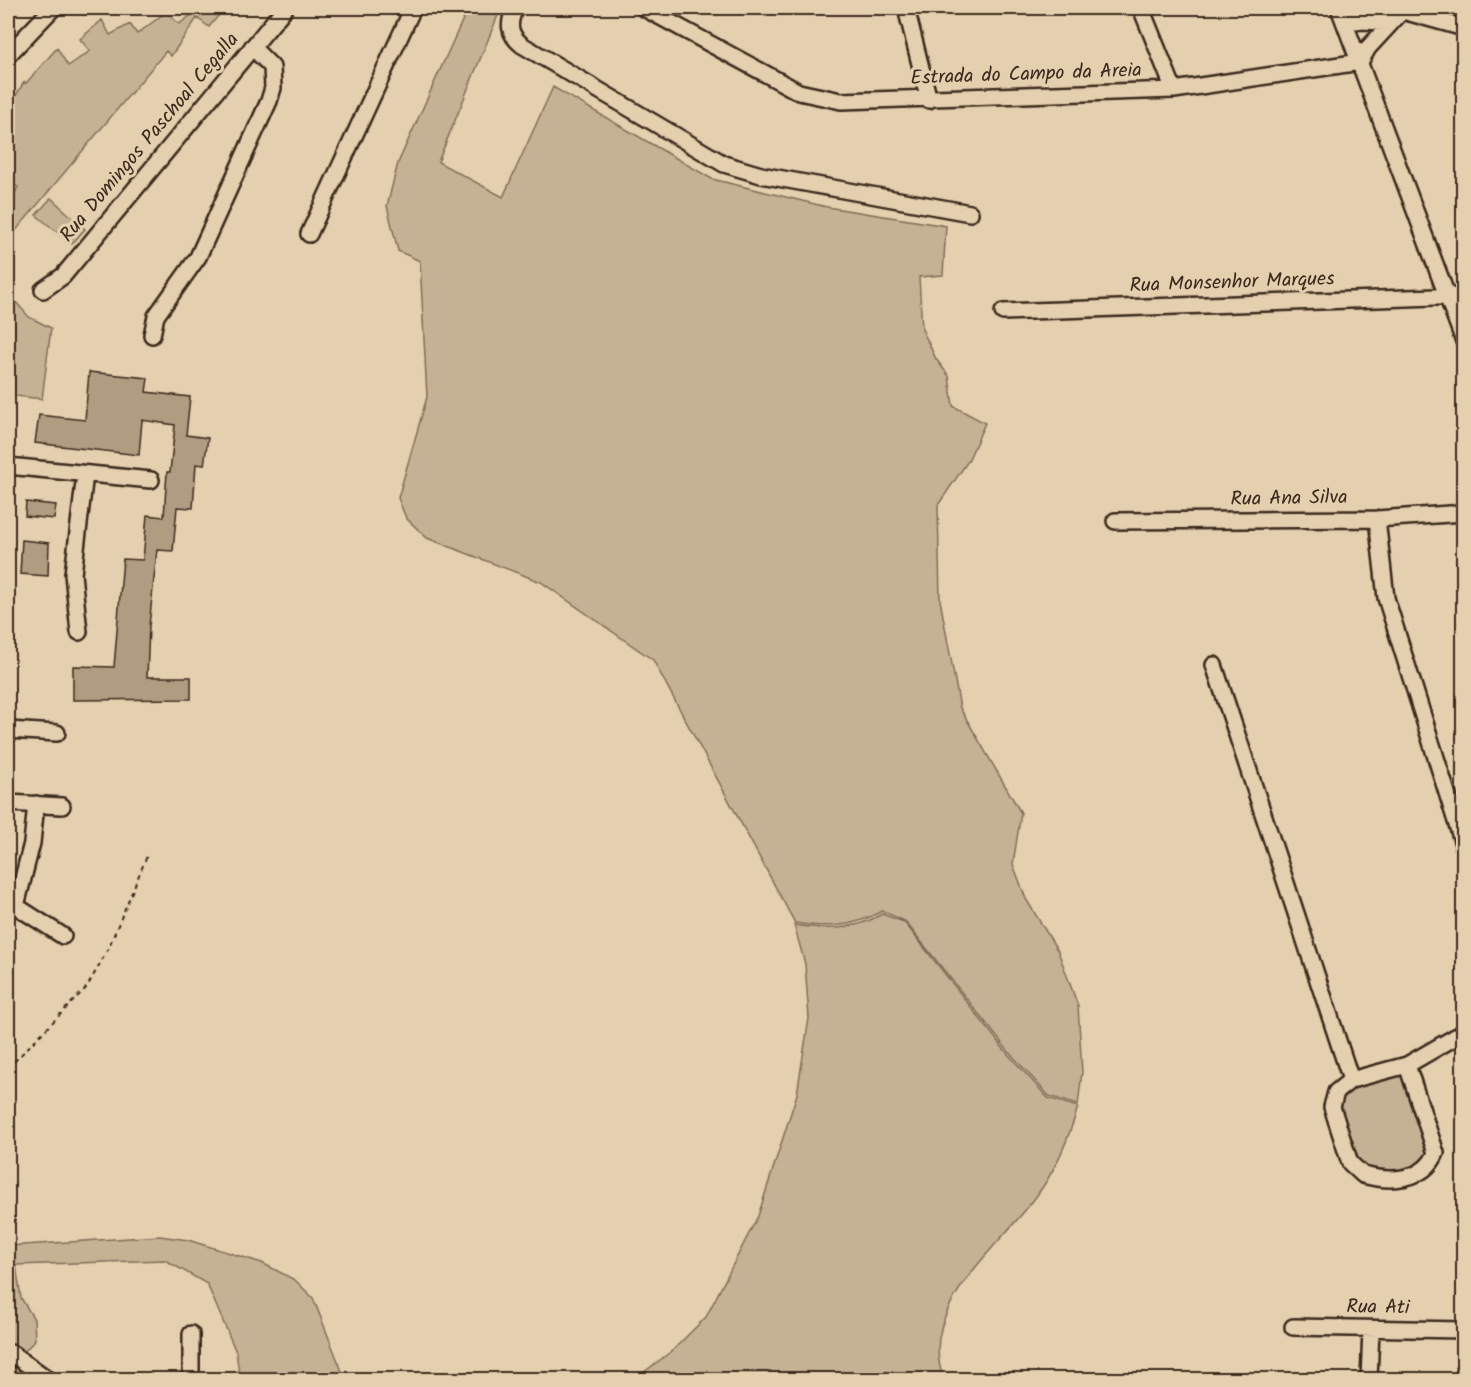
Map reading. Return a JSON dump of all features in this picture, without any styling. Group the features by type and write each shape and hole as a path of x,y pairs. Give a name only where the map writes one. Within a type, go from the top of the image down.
{"street":[{"path":"8,55 53,8"},
{"name":"Rua Domingos Paschoal Cegalla","path":"43,290 63,276 285,8"},
{"path":"309,234 413,8"},
{"path":"515,8 510,30 512,37 522,45 724,164 761,175 970,213"},
{"name":"Estrada do Campo da Areia","path":"644,8 799,92 841,101 929,100 1174,90 1360,62"},
{"path":"906,8 929,100"},
{"path":"1142,8 1174,90"},
{"path":"1340,8 1358,21 1400,13 1464,28"},
{"path":"1340,8 1464,341"},
{"path":"1360,62 1368,48 1400,13"},
{"path":"152,335 156,316 198,257 269,101 273,88 272,67 252,48"},
{"name":"Rua Monsenhor Marques","path":"1003,312 1464,297"},
{"path":"8,466 151,480"},
{"path":"79,632 73,574 85,474"},
{"name":"Rua Ana Silva","path":"1115,521 1377,519 1464,513"},
{"path":"1377,519 1388,606 1464,847"},
{"path":"1214,665 1351,1080"},
{"path":"8,730 57,733"},
{"path":"8,803 62,806"},
{"path":"36,804 30,853 12,903 63,936"},
{"path":"1407,1065 1436,1154 1427,1169 1414,1176 1370,1177 1352,1167 1332,1107 1336,1092 1351,1080 1407,1065 1464,1032"},
{"name":"Rua Ati","path":"1293,1327 1464,1330"},
{"path":"1369,1380 1371,1329"},
{"path":"191,1334 191,1380"},
{"path":"11,1353 48,1380"}],"path":[{"path":"8,1068 87,987 108,949 147,856"}],"shaded area":[{"path":"201,8 209,8 219,15 209,27 197,18 171,56 166,51 8,240 8,199 12,199 18,187 8,182 8,102 11,104 24,82 26,83 57,48 68,66 90,51 80,39 102,20 110,35 130,24 137,34 166,12 179,24"},
{"path":"468,8 501,8 438,162 503,197 553,87 712,179 827,207 946,226 943,275 919,277 922,329 936,359 949,376 953,406 985,423 968,461 938,505 940,600 960,708 1021,813 1013,864 1026,899 1058,951 1078,1006 1082,1072 1078,1105 1049,1096 1009,1052 905,921 882,911 850,924 818,926 795,923 653,660 541,582 427,538 406,518 398,498 427,397 420,261 398,251 387,206 398,163"},
{"path":"51,198 85,229 72,244 36,215"},
{"path":"8,293 29,317 51,328 42,399 8,395"},
{"path":"882,914 904,922 1007,1053 1048,1098 1078,1107 1061,1154 1049,1177 1020,1217 965,1281 951,1304 941,1328 938,1353 944,1379 635,1379 673,1350 706,1317 758,1216 797,1094 809,1018 805,964 794,925 840,928 861,924"},
{"path":"1404,1068 1433,1150 1427,1167 1371,1175 1358,1168 1338,1105 1343,1092 1353,1082"},
{"path":"160,1236 188,1240 262,1263 295,1280 313,1298 345,1379 240,1379 236,1352 207,1284 165,1260 16,1265 21,1298 34,1319 35,1340 22,1354 8,1351 8,1246"}],"building":[{"path":"89,372 148,378 146,392 190,397 186,435 208,438 204,465 196,464 193,508 177,507 173,551 157,550 149,626 147,677 191,677 191,699 73,700 73,666 114,667 123,559 143,560 147,515 164,517 167,472 170,472 175,425 142,420 139,455 35,443 39,415 85,420"},
{"path":"26,502 56,505 54,519 25,516"},
{"path":"22,540 49,543 48,576 20,574"}]}
